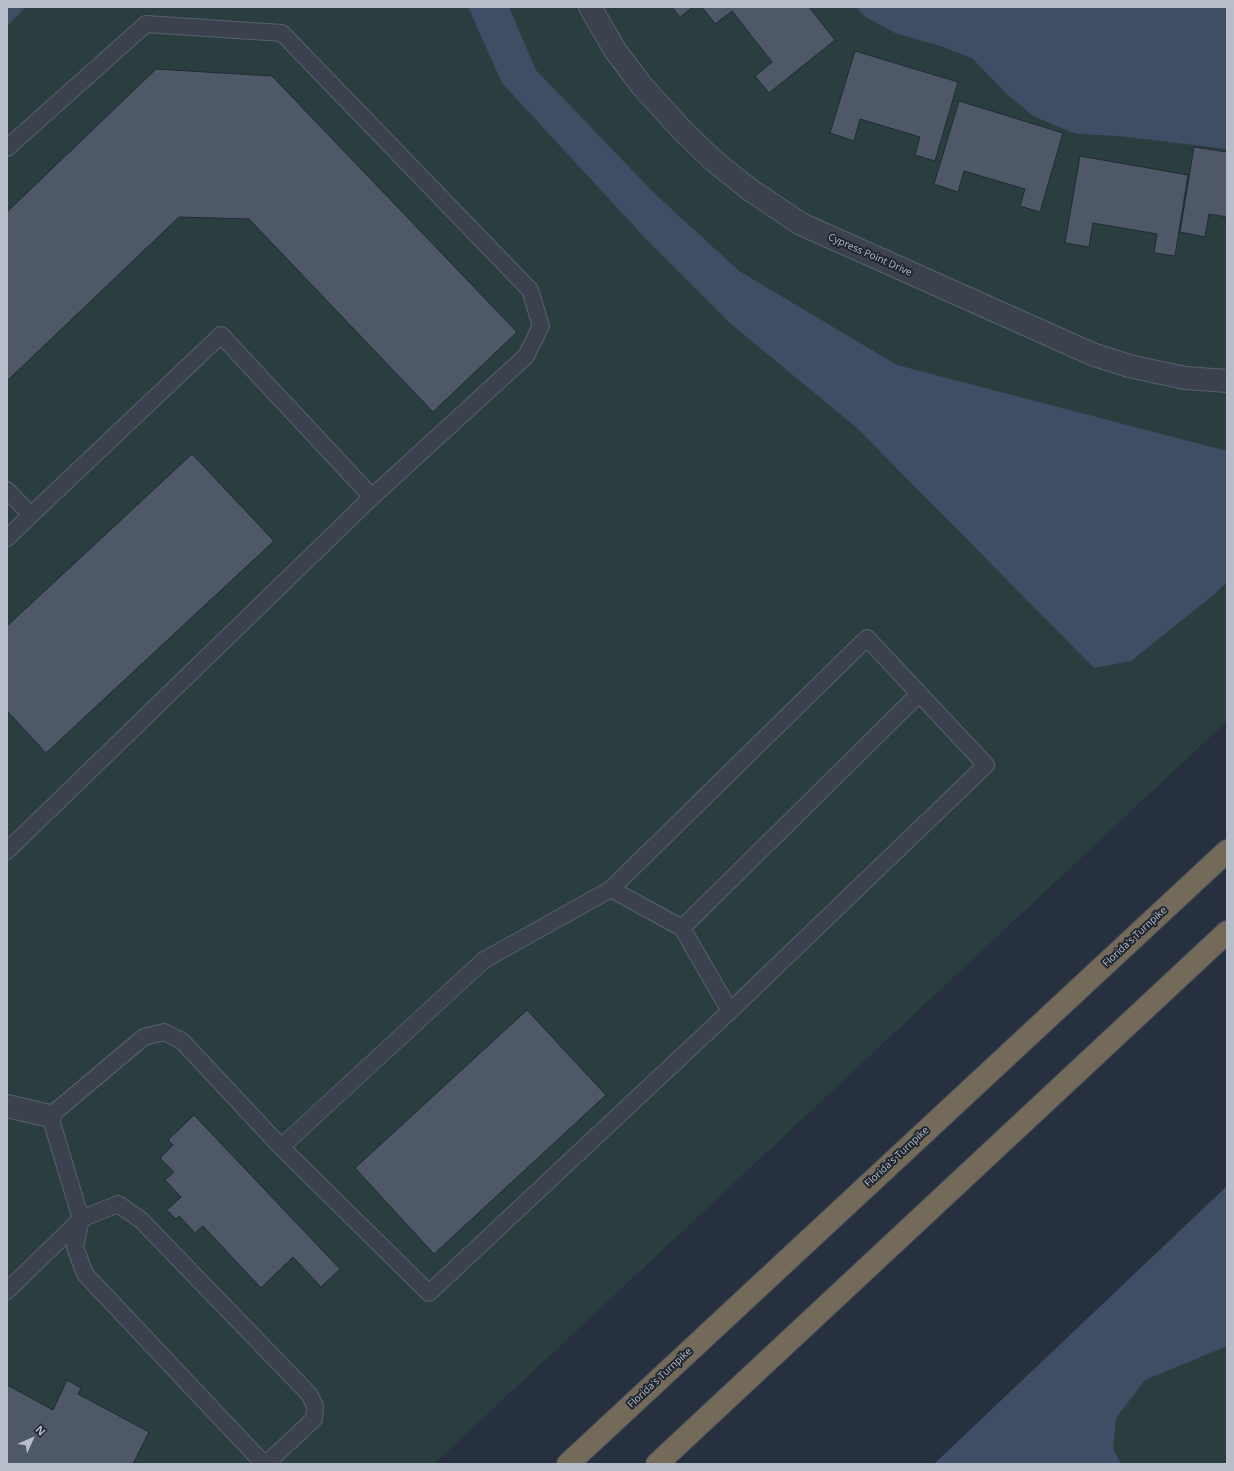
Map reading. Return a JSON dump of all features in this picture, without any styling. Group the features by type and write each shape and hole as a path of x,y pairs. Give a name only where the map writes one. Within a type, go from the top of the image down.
{"highway":[{"name":"Florida's Turnpike","path":"568,1464 1227,851"},
{"path":"656,1464 1227,932"}],"street":[{"name":"Cypress Point Drive","path":"590,7 615,50 638,80 682,130 714,161 749,189 801,224 1092,354 1129,366 1178,376 1227,381"},
{"path":"7,1106 50,1116"}],"lane":[{"path":"7,148 146,24 282,33 530,290 541,326 526,356 372,497 7,852"},
{"path":"7,538 221,335 372,497"},
{"path":"7,490 31,515"},
{"path":"7,1290 81,1219 118,1204 140,1220 310,1394 316,1406 314,1419 265,1464 85,1274 75,1247 81,1219 50,1116 144,1037 164,1032 182,1041 281,1147 429,1293 730,1011 986,765 867,638 611,889 484,960 281,1147"},
{"path":"682,928 919,694"},
{"path":"611,889 682,928 730,1011"}],"green space":[{"path":"7,7 1227,7 1227,721 434,1464 7,1464"},
{"path":"1227,1300 1227,1464 1041,1464"}],"water":[{"path":"7,7 26,7 7,26"},
{"path":"468,7 509,7 536,70 654,193 739,271 897,365 1227,451 1227,582 1211,597 1131,661 1094,668 857,428 731,324 646,239 502,83"},
{"path":"856,7 1227,7 1227,149 1119,136 1079,134 1071,132 1033,116 1007,94 972,58 937,45 895,33 864,16"},
{"path":"1227,1186 1227,1346 1145,1380 1116,1418 1113,1449 1121,1464 934,1464"}],"building":[{"path":"672,7 693,7 680,17"},
{"path":"702,7 809,7 835,40 769,93 755,76 772,62 732,11 715,24"},
{"path":"855,51 958,82 935,161 915,155 920,137 860,119 854,141 830,133"},
{"path":"156,69 272,76 517,332 433,412 249,219 179,217 7,381 7,212"},
{"path":"959,101 1063,133 1040,212 1020,206 1025,189 964,171 958,192 934,184"},
{"path":"1194,147 1227,152 1227,217 1209,214 1205,237 1180,232"},
{"path":"1080,156 1188,175 1175,256 1154,253 1157,234 1093,223 1089,247 1065,243"},
{"path":"192,454 274,541 46,753 7,711 7,626"},
{"path":"527,1010 606,1095 434,1254 355,1168"},
{"path":"194,1115 340,1269 321,1287 293,1257 261,1288 203,1226 195,1233 179,1216 176,1219 167,1210 181,1197 165,1180 174,1172 160,1158 173,1145 168,1140"},
{"path":"67,1380 81,1388 78,1394 149,1432 133,1464 7,1464 7,1385 53,1410"}]}
